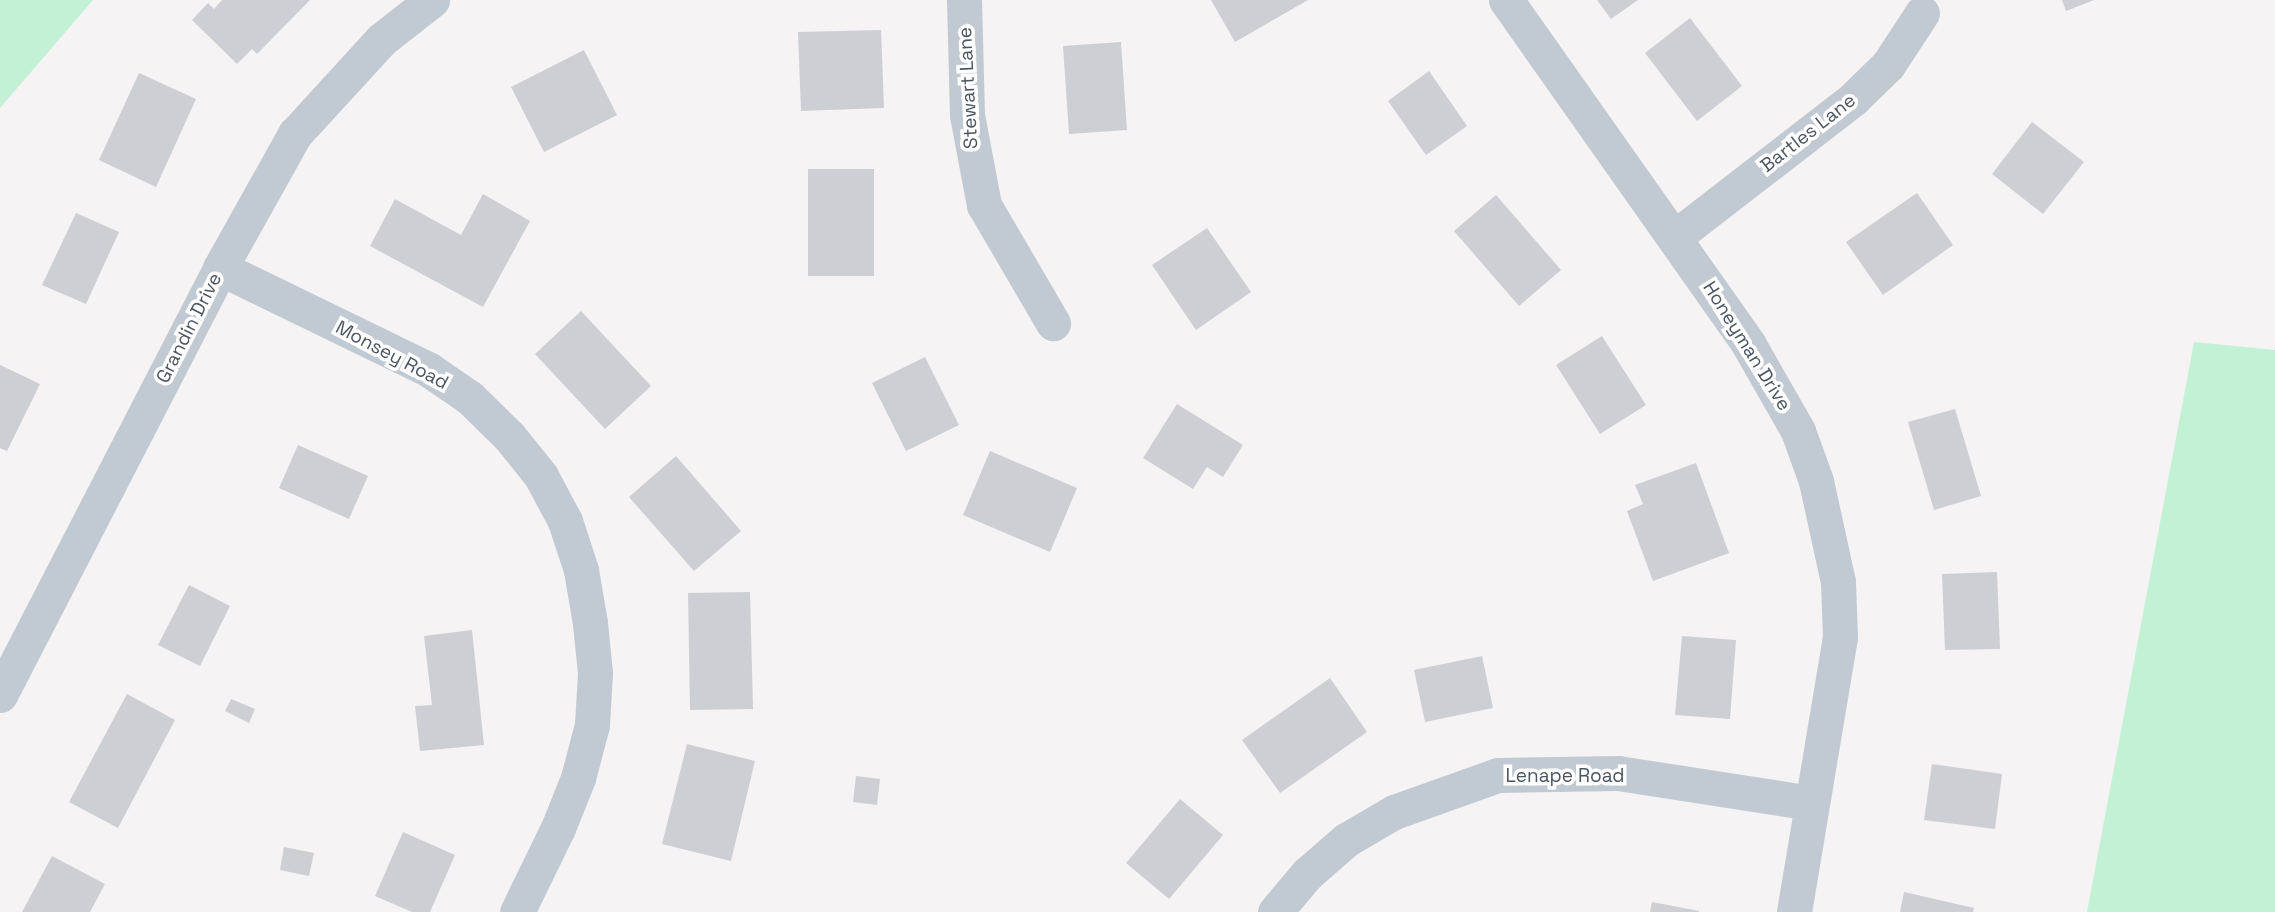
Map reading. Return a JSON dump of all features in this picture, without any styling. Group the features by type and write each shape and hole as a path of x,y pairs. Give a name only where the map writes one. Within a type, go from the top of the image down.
{"street":[{"name":"Grandin Drive","path":"0,695 220,268 295,134 363,58 432,0"},
{"name":"Stewart Lane","path":"964,0 967,116 984,205 1053,323"},
{"name":"Honeyman Drive","path":"1506,0 1676,236 1774,385 1798,431 1829,529 1840,637 1794,912"},
{"name":"Bartles Lane","path":"1676,236 1853,99 1888,65 1923,13"},
{"name":"Monsey Road","path":"220,268 428,369 470,398 509,436 541,476 565,521 581,570 590,623 595,673 592,724 563,815 517,912"},
{"name":"Lenape Road","path":"1275,912 1307,874 1346,840 1394,812 1498,775 1618,773 1812,803"}],"green space":[{"path":"0,0 93,0 0,108"},
{"path":"2194,342 2275,350 2275,912 2087,912"}],"building":[{"path":"222,0 310,0 257,54 252,49 237,64 192,20 208,3 214,9"},
{"path":"1211,0 1308,0 1235,42"},
{"path":"1597,0 1638,0 1611,19"},
{"path":"2062,0 2094,0 2066,11"},
{"path":"1690,18 1742,86 1697,121 1645,53"},
{"path":"881,30 884,108 801,111 798,32"},
{"path":"1121,42 1127,130 1069,134 1063,46"},
{"path":"584,50 617,115 544,152 511,87"},
{"path":"1429,71 1467,126 1426,155 1388,101"},
{"path":"139,73 196,99 156,187 99,160"},
{"path":"2032,122 2084,162 2043,214 1992,174"},
{"path":"808,169 874,169 874,276 808,276"},
{"path":"1917,193 1953,245 1883,295 1846,242"},
{"path":"483,194 530,221 483,307 370,246 395,199 461,235"},
{"path":"1496,195 1561,270 1519,306 1454,231"},
{"path":"76,213 119,232 86,304 42,285"},
{"path":"1207,228 1251,292 1196,330 1152,265"},
{"path":"581,311 651,386 605,429 535,354"},
{"path":"1602,336 1646,405 1600,434 1556,365"},
{"path":"925,357 959,425 906,451 872,383"},
{"path":"0,365 40,384 7,451 0,448"},
{"path":"1177,404 1243,445 1223,477 1207,467 1193,489 1143,458"},
{"path":"1955,409 1981,496 1934,510 1908,422"},
{"path":"298,445 368,476 349,519 279,488"},
{"path":"990,451 1077,488 1050,552 963,515"},
{"path":"676,456 741,531 694,571 629,497"},
{"path":"1696,463 1729,553 1653,581 1627,511 1643,504 1635,485"},
{"path":"1997,572 2000,649 1945,650 1942,574"},
{"path":"189,585 230,606 200,666 158,645"},
{"path":"750,592 753,709 690,710 688,593"},
{"path":"472,630 484,745 420,751 415,706 432,705 424,636"},
{"path":"1682,636 1736,640 1730,719 1675,715"},
{"path":"1482,656 1493,708 1425,722 1414,670"},
{"path":"1330,678 1367,732 1280,793 1242,740"},
{"path":"127,694 175,720 118,828 69,802"},
{"path":"231,699 255,709 249,723 225,711"},
{"path":"687,744 755,761 731,861 662,844"},
{"path":"1932,764 2002,774 1995,829 1924,820"},
{"path":"856,776 880,779 877,805 853,802"},
{"path":"1180,799 1223,835 1169,899 1126,863"},
{"path":"403,832 455,855 430,912 412,912 375,896"},
{"path":"284,847 314,853 309,876 280,870"},
{"path":"52,856 105,884 90,912 22,912"},
{"path":"1904,892 1974,908 1973,912 1900,912"},
{"path":"1652,902 1699,911 1699,912 1650,912"}]}
